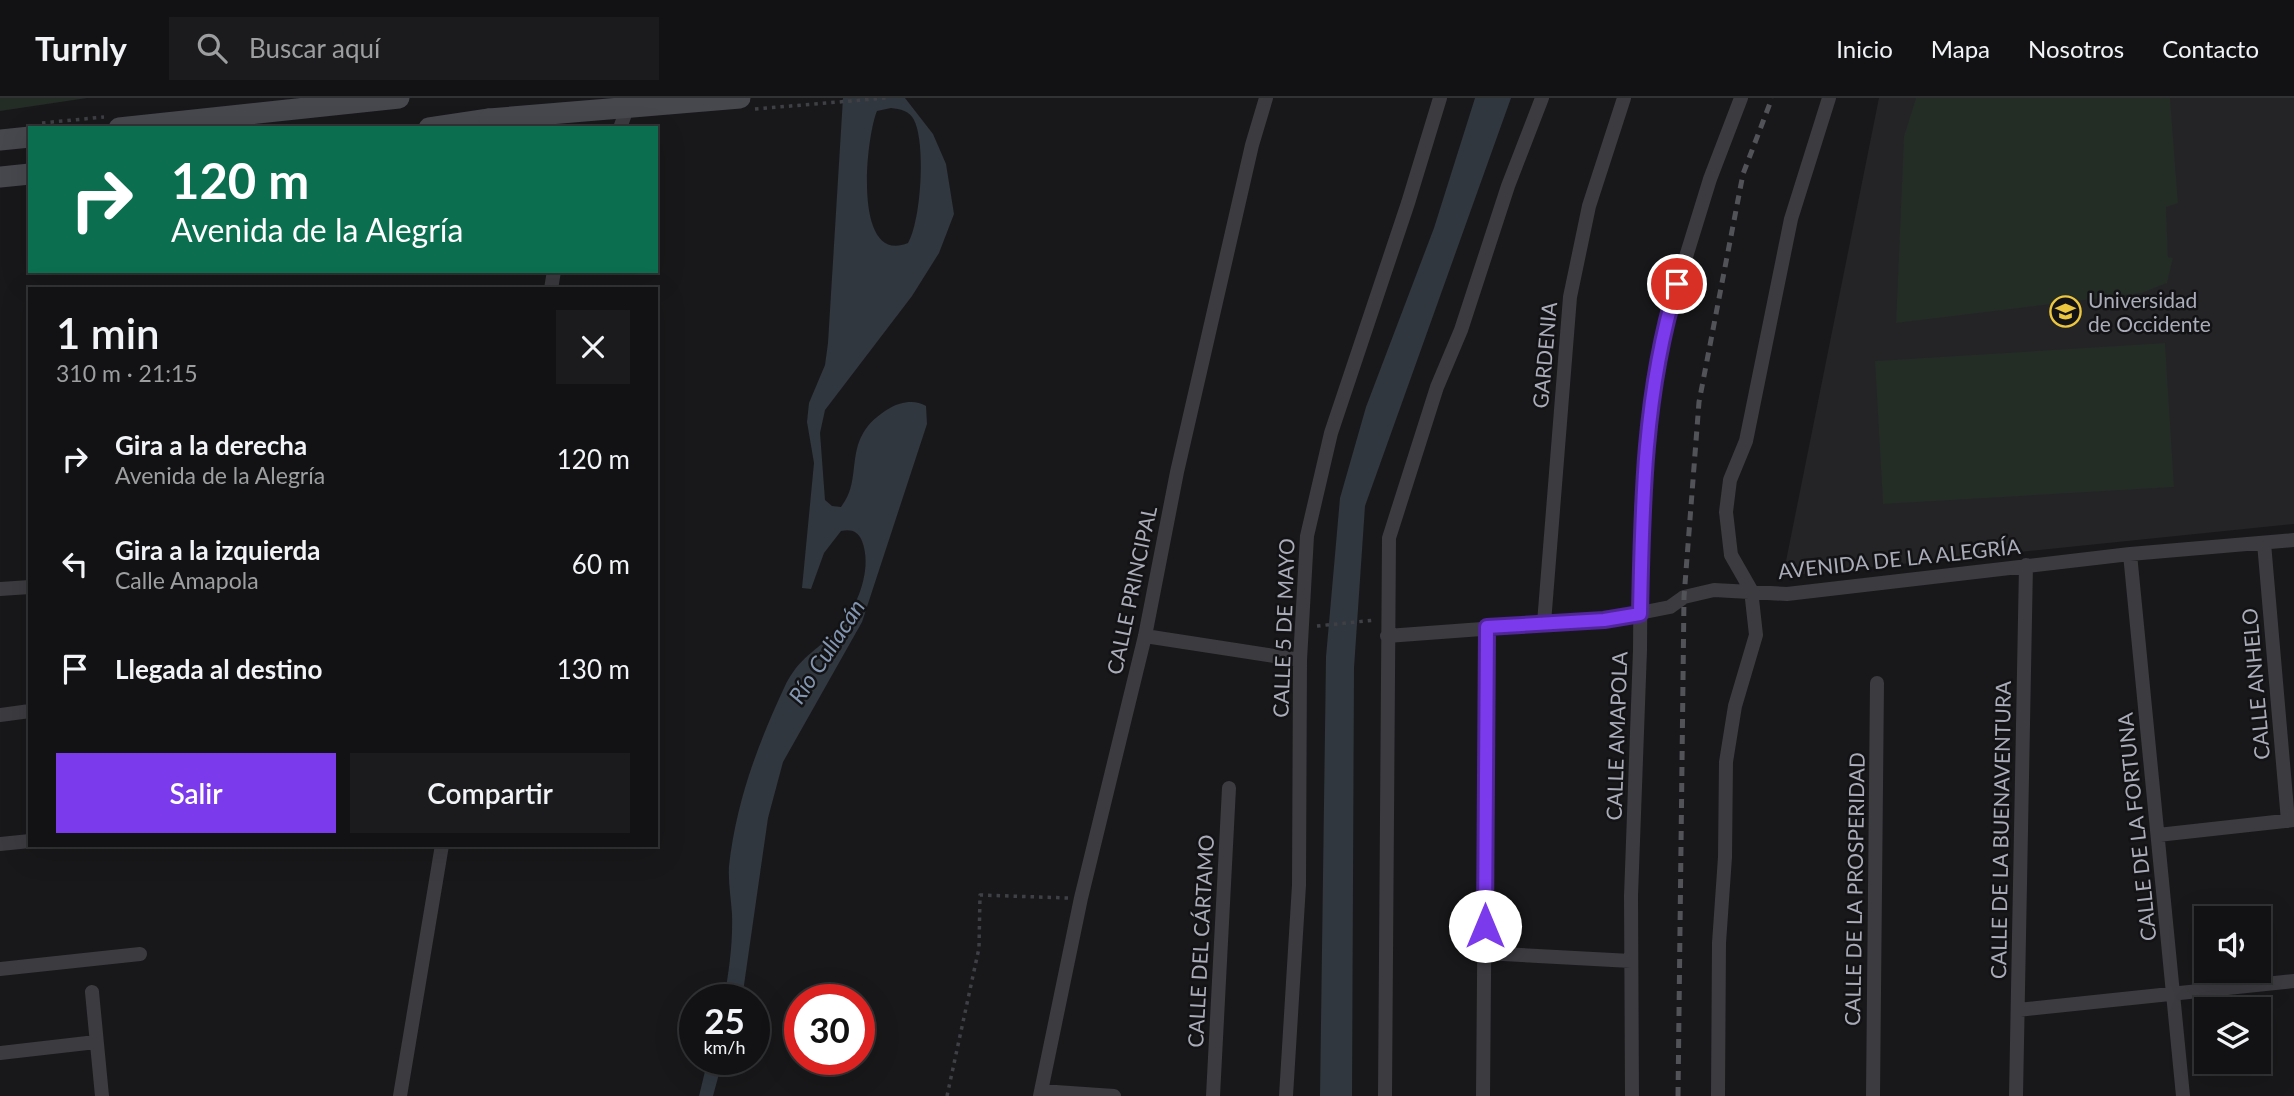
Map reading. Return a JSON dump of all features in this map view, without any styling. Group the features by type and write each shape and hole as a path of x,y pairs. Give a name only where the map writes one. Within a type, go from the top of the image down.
{"main road":[{"path":"138,126 399,98"},
{"path":"442,126 489,119 747,103"},
{"path":"0,140 28,137"},
{"path":"0,177 28,174"}],"street":[{"path":"621,126 630,98"},
{"name":"CALLE PRINCIPAL","path":"1040,1094 1081,898 1145,636 1177,472 1252,145 1266,98"},
{"name":"CALLE 5 DE MAYO","path":"1286,1096 1299,886 1300,660 1304,562 1321,469 1440,98"},
{"path":"1385,1096 1389,538 1437,387 1461,330 1507,186 1542,98"},
{"name":"GARDENIA","path":"1544,623 1570,298 1589,206 1623,98"},
{"name":"CALLE AMAPOLA","path":"1632,1096 1631,961 1641,513 1655,370 1693,231 1741,98"},
{"path":"1718,1096 1719,943 1725,857 1726,762 1735,706 1745,680 1756,635 1751,590 1731,555 1726,512 1730,480 1746,442 1791,219 1829,98"},
{"name":"AVENIDA DE LA ALEGRÍA","path":"1387,636 1604,620 1670,607 1684,597 1714,590 1787,594 2026,565 2294,540"},
{"name":"CALLE ANHELO","path":"2264,543 2291,820"},
{"name":"CALLE DE LA FORTUNA","path":"2130,554 2183,1096"},
{"name":"CALLE DE LA BUENAVENTURA","path":"2015,1096 2026,565"},
{"path":"0,589 28,587"},
{"path":"1483,1096 1487,627"},
{"path":"1145,636 1300,660"},
{"name":"CALLE DE LA PROSPERIDAD","path":"1873,1096 1877,683"},
{"path":"0,715 28,711"},
{"name":"CALLE DEL CÁRTAMO","path":"1213,1096 1229,788"},
{"path":"2158,835 2291,820"},
{"path":"0,844 28,841"},
{"path":"400,1096 442,847"},
{"path":"1485,953 1631,961"},
{"path":"0,969 140,954"},
{"path":"2018,1010 2294,981"},
{"path":"92,992 102,1096"},
{"path":"0,1054 96,1042"},
{"path":"1040,1094 1114,1096"}],"path":[{"path":"747,103 886,98"},
{"path":"1319,626 1376,620"},
{"path":"947,1096 979,948 980,895 1081,898"}],"shaded area":[{"path":"0,98 87,98 0,111"},
{"name":"Universidad de Occidente","path":"1879,98 2294,98 2294,524 1783,576"},
{"path":"1916,98 2170,98 2178,203 2166,207 2168,257 2173,258 2167,283 2142,293 1896,323 1904,136"},
{"path":"2165,343 2174,487 1883,504 1875,361"}],"water":[{"name":"Río Culiacán","path":"843,98 905,98 933,134 946,164 954,214 939,253 912,296 825,410 820,433 825,500 832,506 841,507 852,483 858,444 874,420 894,406 912,402 926,406 927,424 862,622 783,762 768,818 744,984 726,984 732,936 729,866 742,797 749,775 765,731 790,677 802,661 837,630 851,611 861,588 866,564 862,541 858,535 854,531 841,531 824,553 811,589 802,588 814,463 807,422 809,403 825,365","holes":["891,108 901,110 912,117 918,131 921,163 919,200 908,243 890,245 878,236 871,218 867,170 877,111"]},
{"path":"1475,98 1511,98 1365,506 1354,668 1352,1096 1320,1096 1326,657 1340,498 1366,407 1434,228"},
{"path":"704,1075 719,1075 713,1096 699,1096"}],"railway":[{"path":"1678,1096 1684,597 1699,402 1743,174 1772,98"}],"place":[{"name":"Universidad de Occidente","path":"2065,311"}],"route":[{"path":"1485,926 1487,627 1604,620 1640,614 1641,513 1651,397 1663,333 1677,284"}]}
